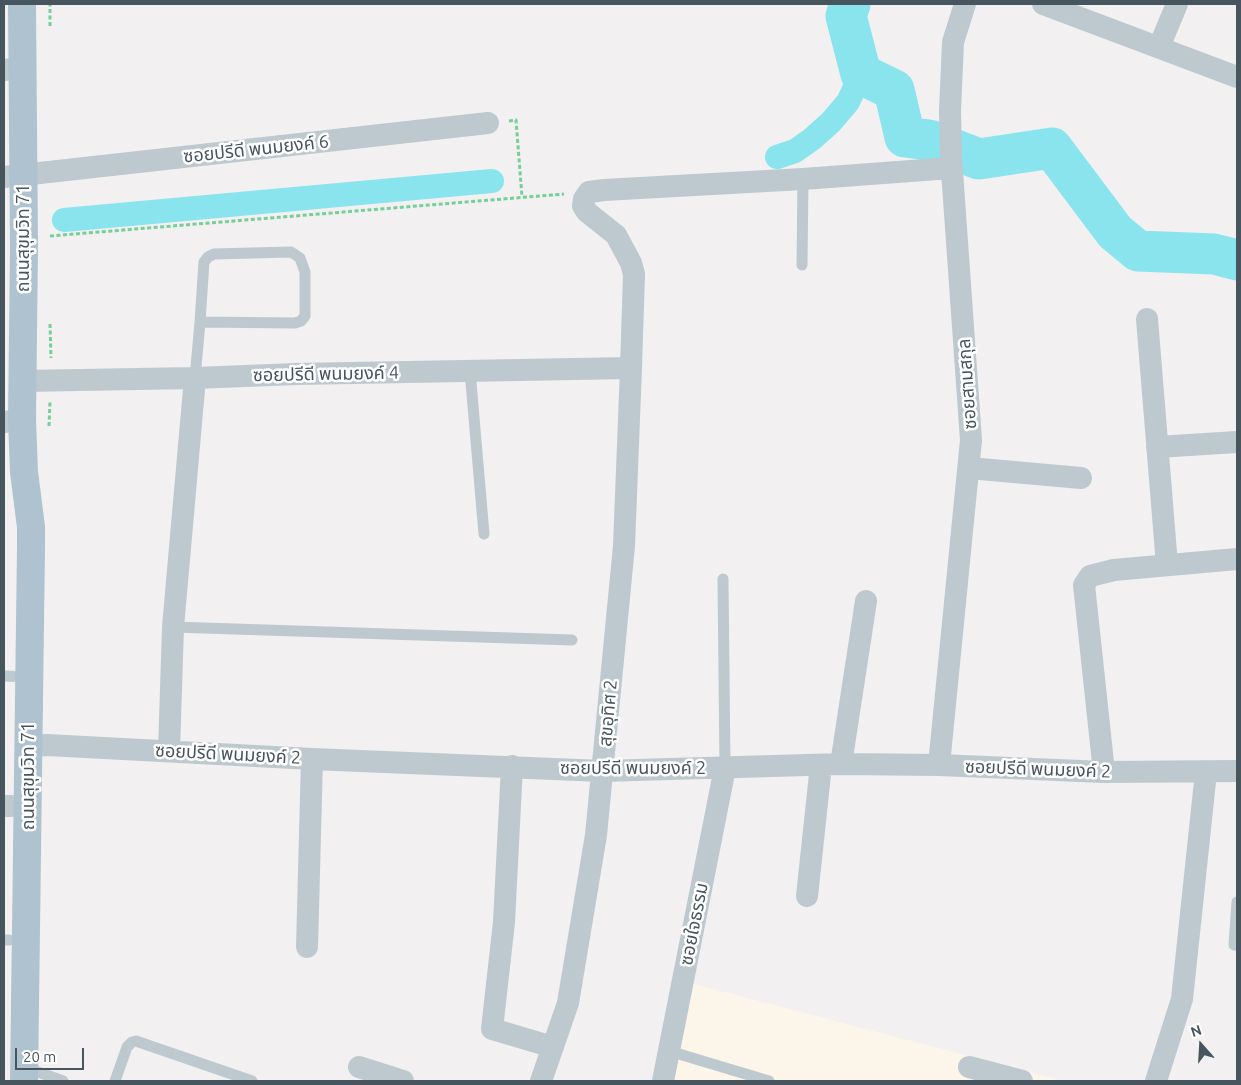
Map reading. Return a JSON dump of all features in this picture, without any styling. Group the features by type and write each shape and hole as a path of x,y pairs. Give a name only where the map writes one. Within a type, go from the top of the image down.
{"main road":[{"name":"ถนนสุขุมวิท 71","path":"19,1076 6,940 7,806 15,677 31,547 24,472 13,421 22,381 24,248 13,176 13,69 22,4"},
{"name":"ถนนสุขุมวิท 71","path":"15,677 28,746 19,1076"}],"street":[{"name":"ซอยสามสกุล","path":"939,765 971,440 950,134 953,42 965,4"},
{"path":"1043,4 1237,77"},
{"path":"1159,47 1178,4"},
{"name":"ซอยปรีดี พนมยงค์ 6","path":"13,176 488,123"},
{"path":"589,192 803,179 951,163"},
{"name":"สุขอุทิศ 2","path":"541,1081 568,1003 596,835 624,546 634,274 616,235 587,212 583,206 584,199 589,192"},
{"path":"1147,319 1167,565"},
{"name":"ซอยปรีดี พนมยงค์ 4","path":"22,381 631,368"},
{"path":"169,751 173,627 195,378"},
{"path":"1157,448 1237,442"},
{"path":"968,468 1081,478"},
{"path":"1104,772 1084,585 1090,576 1114,570 1237,559"},
{"path":"807,896 831,765 866,601"},
{"name":"ซอยปรีดี พนมยงค์ 2","path":"28,746 46,745 602,770 831,765 939,765 1104,772 1237,771"},
{"path":"307,946 312,758"},
{"path":"512,766 504,922 492,1029 553,1047"},
{"name":"ซอยใจธรรม","path":"663,1081 724,768"},
{"path":"1156,1081 1182,999 1206,772"},
{"path":"969,1066 1022,1081"},
{"path":"359,1068 403,1081"}],"lane":[{"path":"802,265 803,179"},
{"path":"195,378 204,262 208,257 214,254 291,252 300,258 305,272 305,316 301,321 295,323 200,322"},
{"path":"470,371 484,534"},
{"path":"723,579 724,768"},
{"path":"173,627 572,640"},
{"path":"1237,902 1234,945 1237,945"},
{"path":"115,1081 127,1047 136,1041 252,1081"},
{"path":"669,1052 769,1081"},
{"path":"19,1076 63,1081"}],"path":[{"path":"488,123 516,120 522,197"},
{"path":"50,236 589,192"}],"shaded area":[{"path":"675,979 1064,1081 652,1081"}],"waterway":[{"path":"850,4 846,16 861,74 894,90 905,137 929,140 979,159 1052,148 1115,232 1138,251 1214,254 1237,260"},
{"path":"777,157 795,151 831,122 848,102 861,74"},
{"path":"64,220 492,181"}]}
